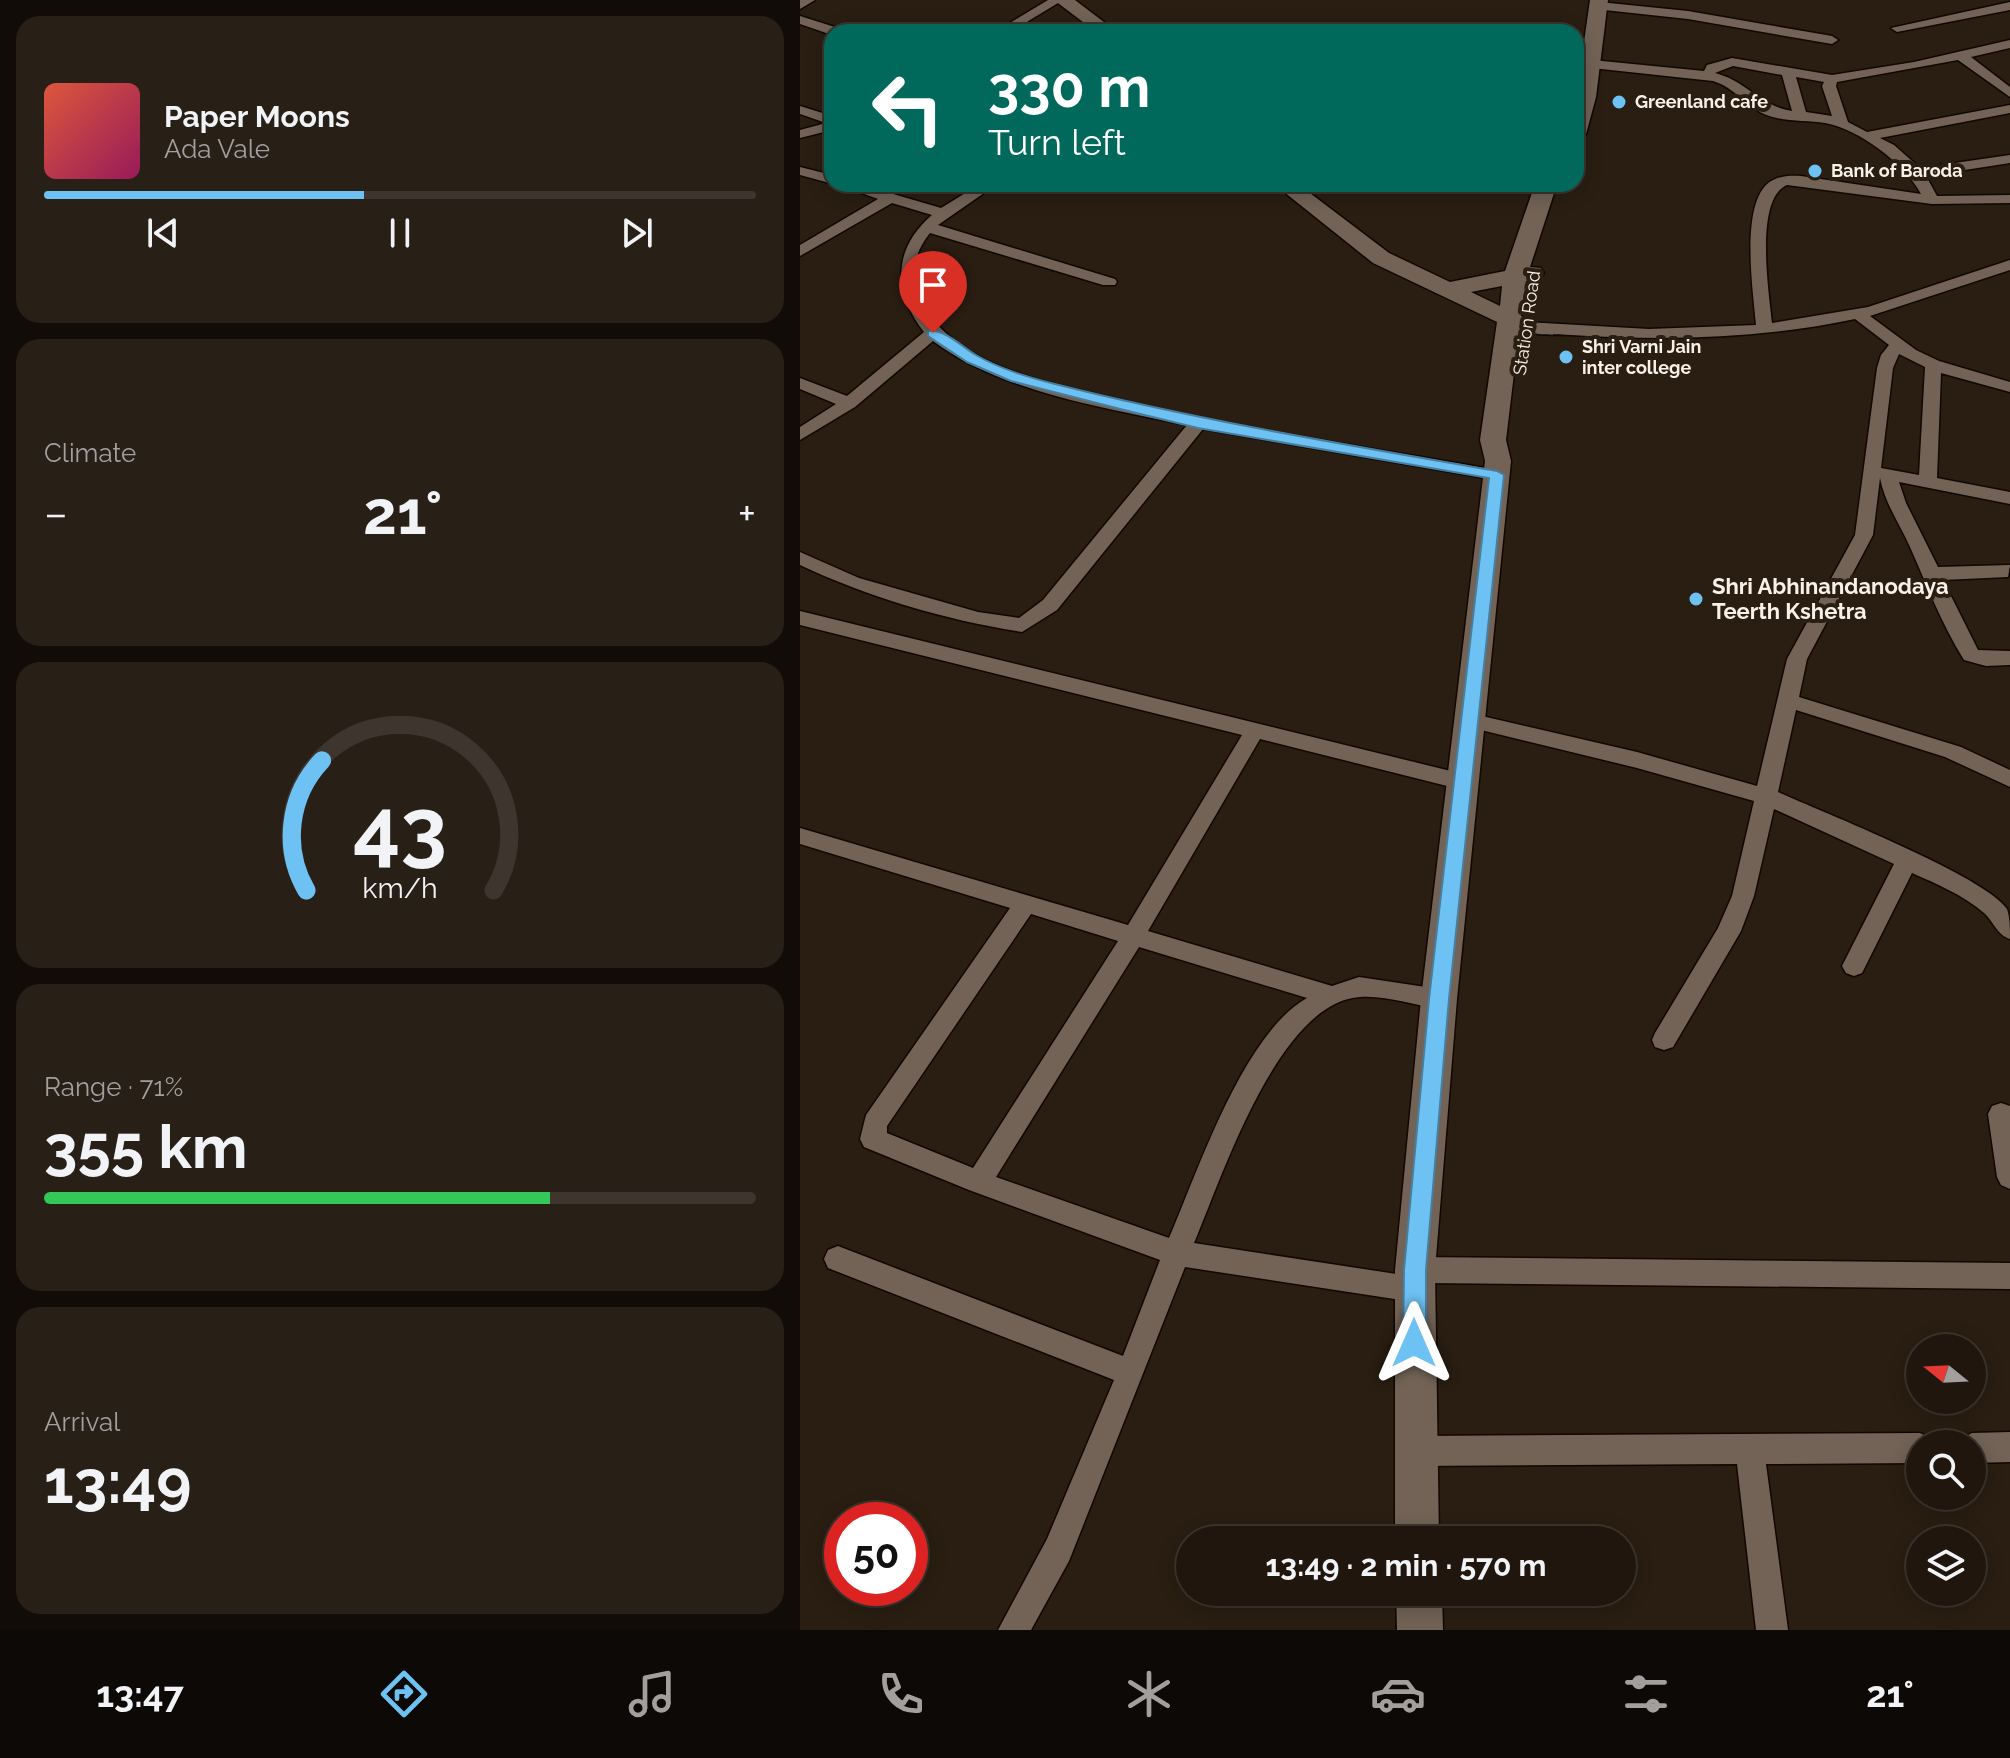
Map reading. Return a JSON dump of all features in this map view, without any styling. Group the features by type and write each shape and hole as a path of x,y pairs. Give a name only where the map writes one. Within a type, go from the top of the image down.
{"main road":[{"path":"1063,0 1097,24"},
{"path":"1584,99 1592,64 1596,2"},
{"path":"1584,56 1596,2"},
{"path":"1295,192 1381,258 1518,323"},
{"path":"1445,290 1524,275 1544,192"},
{"name":"Station Road","path":"1417,1526 1414,1279 1439,999 1497,468 1511,439 1524,275 1557,192"},
{"path":"1419,1606 1420,1630"}],"street":[{"path":"800,5 809,0"},
{"path":"1015,24 1057,0"},
{"path":"1596,2 1832,40"},
{"path":"1897,28 2010,6"},
{"path":"800,20 824,28"},
{"path":"1707,76 1712,68 1732,62 1832,79 2010,44"},
{"path":"1961,56 2010,93"},
{"path":"1592,64 1707,76 1744,89 1762,108 1771,112 1841,122 1889,148 1917,173 1932,200"},
{"path":"1788,71 1800,116"},
{"path":"1832,79 1829,86 1841,122"},
{"path":"1867,136 2010,109"},
{"path":"800,110 824,120"},
{"path":"800,134 824,127"},
{"path":"1917,173 2010,159"},
{"path":"803,174 824,178"},
{"path":"1764,329 1759,267 1763,205 1769,190 1780,181 1801,180 1932,200 2010,199"},
{"path":"871,192 943,214"},
{"path":"977,192 928,227 908,257 906,276 915,308 933,333 972,359 1016,378 1198,423 1497,468"},
{"path":"800,251 891,198"},
{"path":"928,227 1109,282"},
{"path":"1518,323 1621,334 1764,329 1858,314 2010,265"},
{"path":"1858,314 1898,345 1933,365 2010,387"},
{"path":"800,435 849,403 933,333"},
{"path":"1664,1040 1729,931 1743,896 1797,659 1809,631 1855,558 1882,473 1885,368 1889,355 1898,345"},
{"path":"1928,481 1933,365"},
{"path":"800,383 849,403"},
{"path":"800,558 852,582 977,618 1022,625 1050,605 1198,423"},
{"path":"1882,473 2010,498"},
{"path":"1882,473 1921,550 1958,635 1971,655 1986,659 2010,658"},
{"path":"1929,574 2008,571"},
{"path":"800,618 1463,782"},
{"path":"1786,700 1953,752 2010,779"},
{"path":"1469,720 1637,760 1766,796 1958,884 1993,908 2010,930"},
{"path":"978,1182 1133,937 1255,730"},
{"path":"800,836 1332,996"},
{"path":"1854,966 1907,860"},
{"path":"1025,905 875,1123 873,1139 879,1144 1176,1253 1414,1279 2010,1276"},
{"path":"1014,1630 1058,1550 1131,1373 1176,1253 1250,1081 1284,1033 1307,1010 1332,996 1359,987 1439,999"},
{"path":"2001,1114 2010,1177"},
{"path":"838,1259 1131,1373"},
{"path":"1986,1448 2010,1447"},
{"path":"1415,1451 1906,1448"},
{"path":"1750,1450 1772,1630"}],"place":[{"name":"Greenland cafe","path":"1619,102"},
{"name":"Bank of Baroda","path":"1815,171"},
{"name":"Shri Varni Jain inter college","path":"1566,357"},
{"name":"Shri Abhinandanodaya Teerth Kshetra","path":"1696,599"}],"route":[{"path":"933,333 972,359 1016,378 1133,408 1198,423 1497,475 1439,999 1415,1270 1414,1343"}]}
